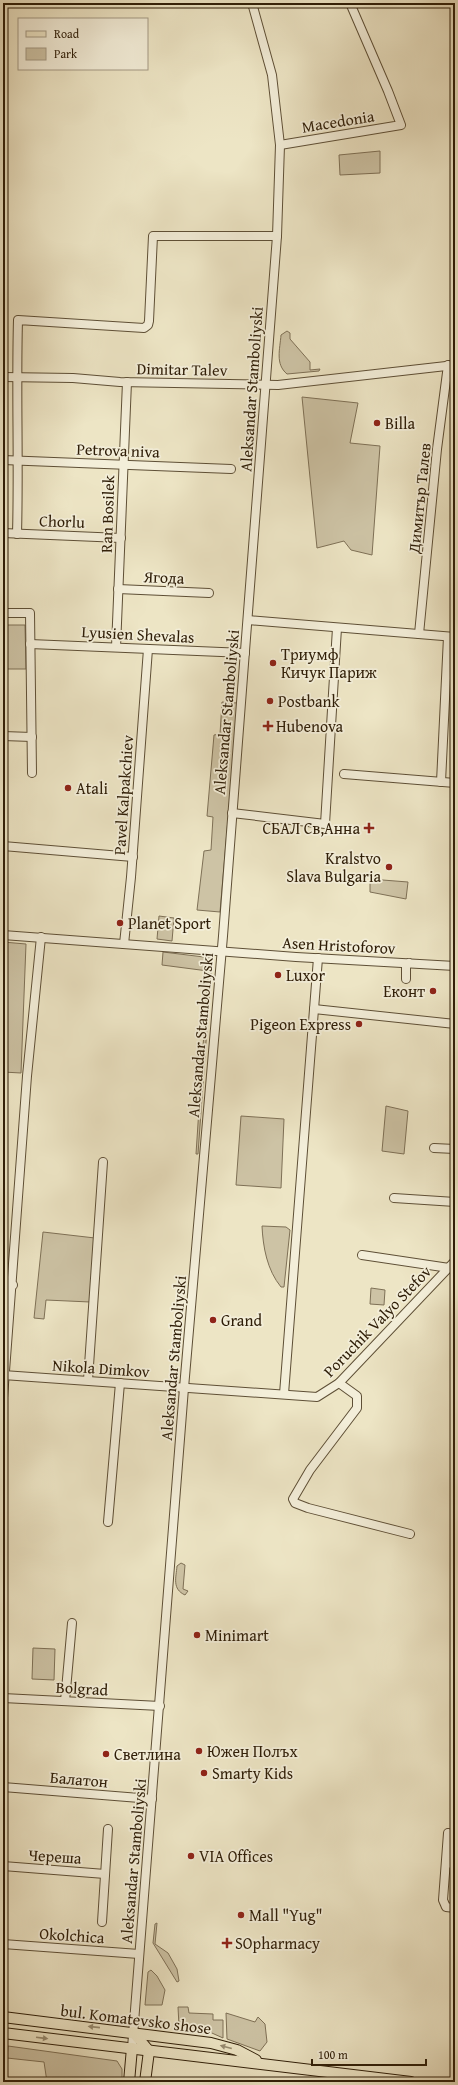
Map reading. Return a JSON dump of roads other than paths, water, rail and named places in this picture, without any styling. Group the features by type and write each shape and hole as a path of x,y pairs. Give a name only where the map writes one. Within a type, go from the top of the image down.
{"main road":[{"name":"bul. Komatevsko shose","path":"3,2017 133,2032 211,2043 237,2050 262,2063"},
{"path":"133,2032 150,2051 145,2082"},
{"name":"bul. Komatevsko shose","path":"3,2033 411,2082"},
{"path":"129,2082 132,2048"}],"street":[{"name":"Aleksandar Stamboliyski","path":"132,2048 184,1388 248,620 277,236 280,145 272,75 252,3"},
{"name":"Macedonia","path":"280,145 401,125 350,3"},
{"path":"17,534 19,461 17,379 18,320 144,328 148,325 149,321 153,236 277,236"},
{"name":"Dimitar Talev","path":"3,377 17,379 73,378 126,382 266,385 452,365"},
{"name":"Димитър Талев","path":"419,634 438,449 452,365"},
{"name":"Ran Bosilek","path":"116,647 126,382"},
{"name":"Petrova niva","path":"3,460 123,464 219,470 231,468"},
{"name":"Chorlu","path":"3,533 120,538"},
{"name":"Ягода","path":"118,589 208,593"},
{"path":"3,613 30,613 32,773"},
{"path":"248,620 452,637 441,782"},
{"path":"232,813 325,824 338,628"},
{"name":"Lyusien Shevalas","path":"30,644 245,653"},
{"name":"Pavel Kalpakchiev","path":"124,944 133,857 148,649"},
{"path":"3,736 32,737"},
{"path":"344,774 455,783"},
{"path":"3,846 39,847 133,857"},
{"name":"Asen Hristoforov","path":"3,935 318,958 455,966"},
{"path":"3,1398 13,1285 27,1076 41,937"},
{"path":"284,1394 318,958"},
{"path":"406,979 406,966 409,963"},
{"path":"314,1009 455,1024"},
{"path":"434,1148 455,1149"},
{"path":"88,1380 103,1162"},
{"path":"394,1198 455,1202"},
{"path":"362,1256 449,1268"},
{"name":"Poruchik Valyo Stefov","path":"317,1397 339,1383 455,1261"},
{"path":"3,1285 13,1285"},
{"name":"Nikola Dimkov","path":"4,1375 317,1397"},
{"path":"108,1522 120,1383"},
{"path":"339,1383 357,1396 357,1408 310,1470 293,1499 295,1503 308,1508 410,1534"},
{"path":"65,1701 72,1623"},
{"name":"Bolgrad","path":"3,1698 160,1706"},
{"name":"Балатон","path":"3,1787 152,1799"},
{"path":"102,1922 108,1829"},
{"path":"448,1833 443,1900 446,1906 455,1908"},
{"path":"446,1862 455,1864"},
{"name":"Череша","path":"3,1866 105,1874"},
{"name":"Okolchica","path":"3,1944 140,1954"}],"place":[{"name":"Billa","path":"377,423"},
{"name":"Триумф Кичук Париж","path":"273,663"},
{"name":"Postbank","path":"270,701"},
{"name":"Hubenova","path":"268,726"},
{"name":"Atali","path":"68,788"},
{"name":"СБАЛ Св,Анна","path":"369,828"},
{"name":"Kralstvo Slava Bulgaria","path":"389,867"},
{"name":"Planet Sport","path":"120,923"},
{"name":"Luxor","path":"278,975"},
{"name":"Еконт","path":"433,991"},
{"name":"Pigeon Express","path":"359,1024"},
{"name":"Grand","path":"213,1320"},
{"name":"Minimart","path":"197,1635"},
{"name":"Южен Полъх","path":"199,1751"},
{"name":"Светлина","path":"106,1754"},
{"name":"Smarty Kids","path":"204,1773"},
{"name":"VIA Offices","path":"191,1856"},
{"name":"Mall \"Yug\"","path":"241,1915"},
{"name":"SOpharmacy","path":"227,1943"}]}
